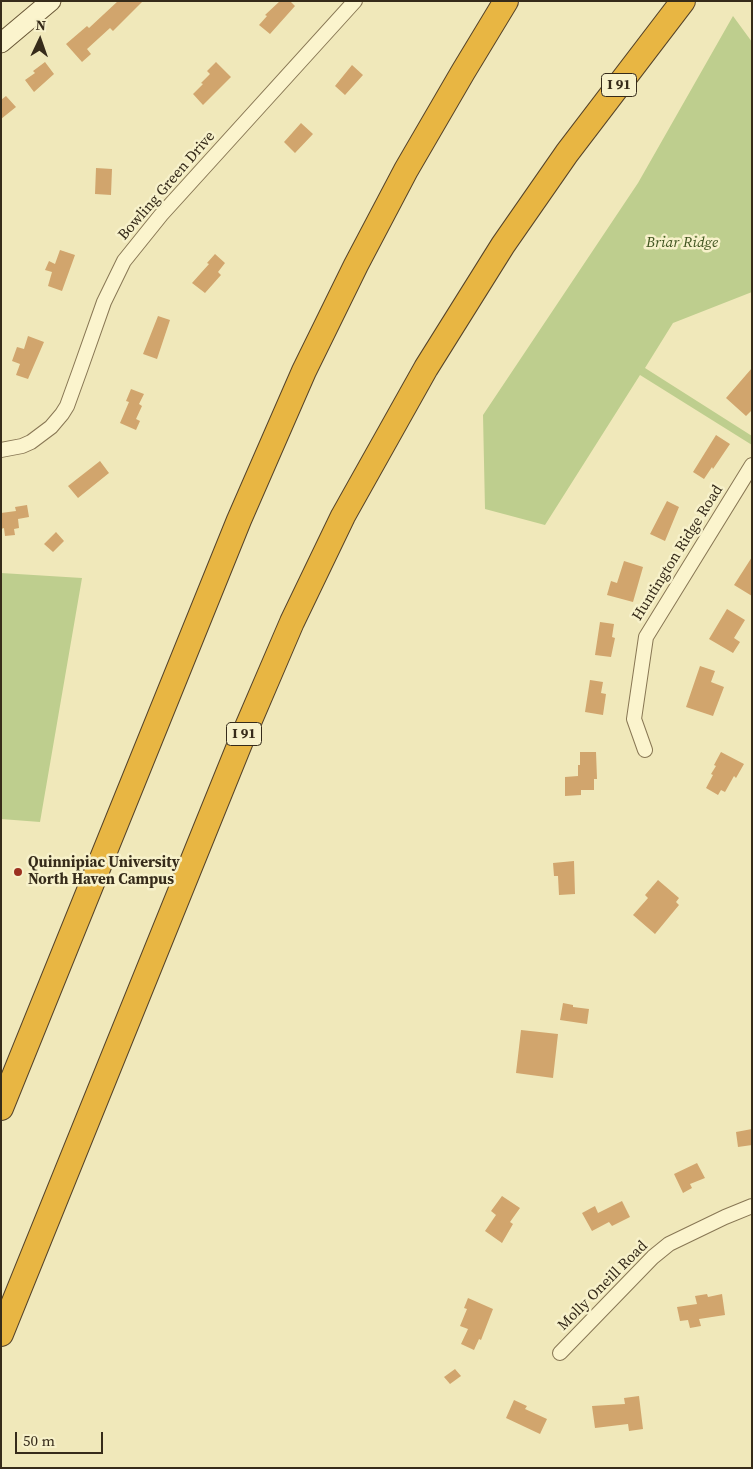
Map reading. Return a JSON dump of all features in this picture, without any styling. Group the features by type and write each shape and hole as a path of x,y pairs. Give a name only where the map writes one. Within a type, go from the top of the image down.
{"highway":[{"path":"1,1108 239,520 304,372 356,264 402,178 506,1"},
{"name":"I 91","path":"1,1334 241,741 292,622 344,516 430,360 503,245 582,134 683,1"}],"street":[{"path":"1,43 51,1"},
{"name":"Bowling Green Drive","path":"1,450 22,446 36,439 51,427 62,414 104,302 124,261 161,215 355,1"},
{"name":"Huntington Ridge Road","path":"645,750 634,719 646,637 752,465"},
{"name":"Molly Oneill Road","path":"560,1353 653,1257 669,1244 752,1206"}],"green space":[{"name":"Briar Ridge","path":"733,16 752,42 752,292 673,323 645,368 752,436 752,445 640,375 545,525 485,509 483,415 638,183"},
{"path":"1,573 82,578 40,822 1,819"}],"building":[{"path":"118,1 143,1 113,31 110,28 87,49 91,54 82,62 66,44 87,26 89,28"},
{"path":"280,1 290,1 295,6 270,34 259,25 267,16 265,15"},
{"path":"45,62 54,74 34,92 25,80"},
{"path":"216,62 231,77 203,105 193,94 203,84 201,83 210,74 207,71"},
{"path":"352,65 363,75 345,95 335,86"},
{"path":"6,96 16,107 1,119 1,100"},
{"path":"301,123 313,134 295,153 284,142"},
{"path":"96,168 112,169 111,195 95,194"},
{"path":"60,250 75,255 62,291 48,286 52,272 45,270 49,261 55,264"},
{"path":"215,254 225,263 218,272 221,275 205,293 192,283 209,264 207,263"},
{"path":"158,316 170,320 157,359 143,354"},
{"path":"28,336 44,342 28,379 16,375 20,364 12,361 17,347 24,349"},
{"path":"752,368 752,410 746,416 726,398"},
{"path":"131,389 144,394 139,404 142,406 136,419 140,421 136,430 120,423 129,402 126,401"},
{"path":"716,435 730,444 704,479 693,472"},
{"path":"100,461 109,473 78,498 68,486"},
{"path":"667,501 679,507 665,541 650,534"},
{"path":"27,505 29,517 18,519 19,528 14,529 15,535 5,536 4,528 1,529 1,513 16,511 15,507"},
{"path":"56,532 64,541 53,552 44,544"},
{"path":"752,557 752,596 734,585"},
{"path":"624,561 643,567 633,602 607,595 611,581 617,583"},
{"path":"727,609 745,620 734,638 740,642 733,653 709,639"},
{"path":"600,622 614,624 612,637 615,638 611,657 595,655"},
{"path":"700,666 715,671 711,682 724,687 713,716 686,707"},
{"path":"590,680 603,682 601,693 606,694 603,715 585,712"},
{"path":"580,752 596,752 597,779 594,779 594,790 581,790 581,795 565,796 565,777 578,776"},
{"path":"721,752 744,764 736,778 734,776 725,792 721,790 718,795 706,788"},
{"path":"574,861 575,894 559,895 558,876 554,876 553,863"},
{"path":"658,880 679,898 676,902 679,905 655,934 633,915 648,898 645,895"},
{"path":"563,1003 573,1005 573,1007 589,1009 587,1024 560,1020"},
{"path":"521,1030 558,1034 553,1078 516,1073"},
{"path":"752,1129 752,1145 738,1147 736,1132"},
{"path":"697,1163 705,1178 690,1184 692,1188 683,1193 674,1174"},
{"path":"502,1196 520,1208 510,1222 513,1224 502,1243 485,1231 496,1215 491,1211"},
{"path":"622,1201 630,1217 612,1226 609,1222 592,1231 582,1213 595,1206 598,1213"},
{"path":"707,1294 708,1297 722,1294 725,1315 699,1319 701,1326 690,1328 688,1320 680,1321 677,1307 697,1304 695,1296"},
{"path":"468,1298 493,1309 481,1340 479,1339 474,1350 461,1344 468,1329 460,1326 467,1309 464,1308"},
{"path":"455,1369 461,1376 450,1384 444,1377"},
{"path":"639,1396 643,1429 629,1431 628,1424 595,1428 592,1406 625,1404 624,1398"},
{"path":"514,1400 527,1406 525,1409 547,1419 540,1434 506,1418"}],"place":[{"name":"Quinnipiac University North Haven Campus","path":"18,872"}]}
